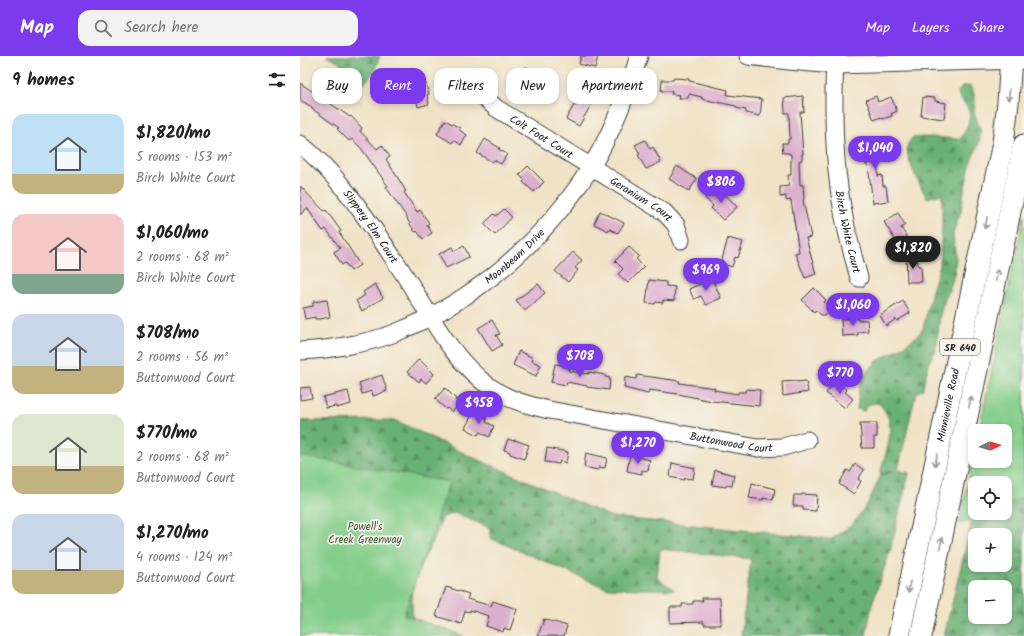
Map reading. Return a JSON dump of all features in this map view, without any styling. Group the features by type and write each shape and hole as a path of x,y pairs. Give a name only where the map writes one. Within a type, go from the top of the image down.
{"main road":[{"name":"Minnieville Road","path":"899,636 1002,143 1015,59"},
{"name":"Minnieville Road","path":"921,636 1024,145"}],"street":[{"name":"Moonbeam Drive","path":"300,351 340,346 374,339 394,333 430,317 484,283 528,245 555,216 591,166 618,114 639,56"},
{"path":"748,56 788,61 1015,59"},
{"name":"Birch White Court","path":"835,60 834,129 837,174 842,212 859,278"},
{"name":"Colt Foot Court","path":"492,104 591,166"},
{"name":"Slippery Elm Court","path":"300,144 335,176 354,201 414,290 430,317"},
{"name":"Geranium Court","path":"591,166 664,212 676,225 681,240"},
{"name":"Buttonwood Court","path":"430,317 464,365 478,379 500,394 524,404 549,410 758,448 783,447 807,440"}],"green space":[{"path":"326,56 380,56 375,68 370,68 370,76 364,83 362,81 362,68 345,68 338,62"},
{"path":"963,86 970,86 973,91 975,99 974,112 981,131 979,144 972,158 961,211 954,230 953,236 956,259 954,275 940,315 936,351 931,358 923,389 916,393 898,470 909,473 890,551 872,604 866,636 741,636 751,559 660,549 657,578 675,590 606,588 490,538 490,528 454,513 443,517 431,546 411,581 413,622 300,636 300,421 395,420 472,457 612,517 831,539 852,525 868,503 881,475 893,472 880,474 890,437 890,427 885,411 878,403 869,404 864,411 857,409 859,389 863,377 877,361 901,348 918,335 923,329 931,294 940,265 942,194 927,198 910,163 907,149 908,144 912,138 930,137 960,139 968,125 970,117 968,109 958,92"},
{"path":"1024,215 1024,497 1012,502 1012,476 969,476 971,468 1012,468 1012,424 980,424"},
{"path":"1024,353 1024,636 944,636 968,538 968,572 1012,572 1012,528 970,528 972,520 1012,520 1012,476 1005,476 1005,468 1012,468 1012,424 1007,424"},
{"name":"Powell's Creek Greenway","path":"300,456 449,482 404,615 464,636 300,636"},
{"path":"968,482 969,520 959,524"}],"building":[{"path":"581,56 598,56 595,68 579,64"},
{"path":"673,78 689,79 689,81 728,90 727,95 762,99 760,116 746,113 746,110 736,108 736,106 702,99 702,97 689,94 688,98 679,98 680,95 671,94 672,91 661,91 662,80 673,80"},
{"path":"300,83 312,91 312,104 331,104 350,117 351,116 362,128 360,131 377,149 382,145 390,157 386,159 406,191 404,192 417,212 420,210 429,223 427,225 432,233 423,239 417,231 415,232 386,187 388,186 361,148 352,139 349,141 337,129 339,128 311,108 312,107 300,100"},
{"path":"426,84 429,94 427,95 429,104 418,107 417,104 426,104"},
{"path":"803,96 804,112 800,112 803,154 802,160 799,161 800,185 803,185 803,200 811,237 806,238 816,274 805,278 795,253 799,252 791,200 786,201 786,196 780,197 780,187 789,186 788,175 791,175 791,154 783,153 782,143 788,143 788,139 790,139 789,113 785,113 784,98"},
{"path":"876,96 878,102 891,97 897,111 891,114 892,116 882,119 881,117 874,120 866,100"},
{"path":"923,97 935,98 935,101 946,103 944,119 921,116"},
{"path":"577,104 591,104 579,126 566,119 574,105 576,106"},
{"path":"445,120 460,128 459,130 467,135 461,145 454,140 452,143 437,134"},
{"path":"866,138 881,139 881,154 878,154 878,176 882,175 883,186 886,186 888,201 873,203 868,165 866,165"},
{"path":"485,139 507,154 501,164 494,160 492,162 477,153"},
{"path":"645,140 650,149 653,147 661,162 646,169 638,155 640,154 635,145"},
{"path":"528,166 544,182 534,192 523,182 525,180 519,175"},
{"path":"677,166 697,179 689,191 669,179"},
{"path":"300,186 324,211 326,210 341,231 339,232 360,265 351,271 345,263 342,265 334,252 340,248 326,229 323,231 307,208 300,215"},
{"path":"715,189 722,197 725,194 737,207 723,220 711,208 713,206 705,198"},
{"path":"504,209 512,217 495,235 484,224 494,214 496,216"},
{"path":"600,211 624,223 618,233 609,229 608,231 594,224"},
{"path":"898,213 905,225 901,228 907,237 897,243 884,222"},
{"path":"728,238 743,242 738,258 735,257 732,267 721,263"},
{"path":"464,246 469,257 446,268 439,254 452,247 454,251"},
{"path":"629,247 639,256 636,259 644,267 628,283 618,274 623,269 615,261"},
{"path":"573,252 582,260 575,268 578,270 568,282 555,271"},
{"path":"917,256 918,266 921,266 922,282 907,282 906,257"},
{"path":"712,279 721,298 706,305 701,296 694,299 689,289"},
{"path":"649,280 666,282 666,286 675,287 674,301 663,300 663,303 646,303"},
{"path":"375,284 383,298 362,311 356,301 365,295 363,292"},
{"path":"538,284 545,293 525,311 516,300"},
{"path":"814,288 826,300 824,302 831,309 825,315 821,315 816,310 814,312 802,300"},
{"path":"327,300 330,317 305,319 303,308 313,306 313,302"},
{"path":"903,301 910,313 897,321 896,319 886,326 880,315"},
{"path":"857,318 858,320 867,320 868,331 858,332 858,335 842,336 841,319"},
{"path":"492,320 500,334 496,335 502,345 492,351 478,328"},
{"path":"519,351 533,358 532,361 541,365 536,376 513,365"},
{"path":"419,359 434,374 426,383 421,379 419,382 407,372"},
{"path":"555,364 570,366 569,371 589,374 589,372 605,375 605,377 610,378 609,390 567,382 566,385 551,382"},
{"path":"382,375 387,391 373,396 372,391 362,394 359,383"},
{"path":"637,375 680,381 679,383 715,388 714,390 738,394 738,392 745,392 746,389 760,390 759,406 712,401 649,390 648,394 624,388 625,377 636,379"},
{"path":"806,381 808,392 783,396 782,382"},
{"path":"836,381 847,390 845,392 853,399 845,408 826,393"},
{"path":"310,387 312,398 300,400 300,388"},
{"path":"445,388 460,404 452,412 447,408 446,409 435,399"},
{"path":"348,391 351,404 336,408 336,406 326,408 323,397"},
{"path":"474,411 487,419 486,422 494,426 489,437 480,432 478,435 465,428"},
{"path":"860,423 877,423 877,437 874,437 874,448 862,448"},
{"path":"508,439 529,445 524,459 504,450"},
{"path":"547,448 568,452 566,463 560,461 559,464 545,462"},
{"path":"586,453 607,458 605,468 599,467 598,470 584,467"},
{"path":"630,455 650,460 648,471 642,470 642,474 627,471"},
{"path":"672,463 695,468 693,479 685,478 684,480 670,477"},
{"path":"855,464 864,470 858,479 861,481 854,494 839,484 847,470 850,472"},
{"path":"715,470 734,475 732,486 727,485 726,487 712,485"},
{"path":"752,483 775,489 773,500 749,498"},
{"path":"794,495 817,495 816,511 803,510 803,506 793,506"},
{"path":"446,587 469,594 467,599 491,606 493,601 517,609 510,630 504,628 503,632 486,626 489,616 470,610 470,612 465,611 461,624 436,616"},
{"path":"702,598 720,598 721,625 704,625 704,622 670,623 670,607 682,607 682,604 693,604 693,601 703,601"},
{"path":"544,619 567,626 564,636 538,636"}]}
